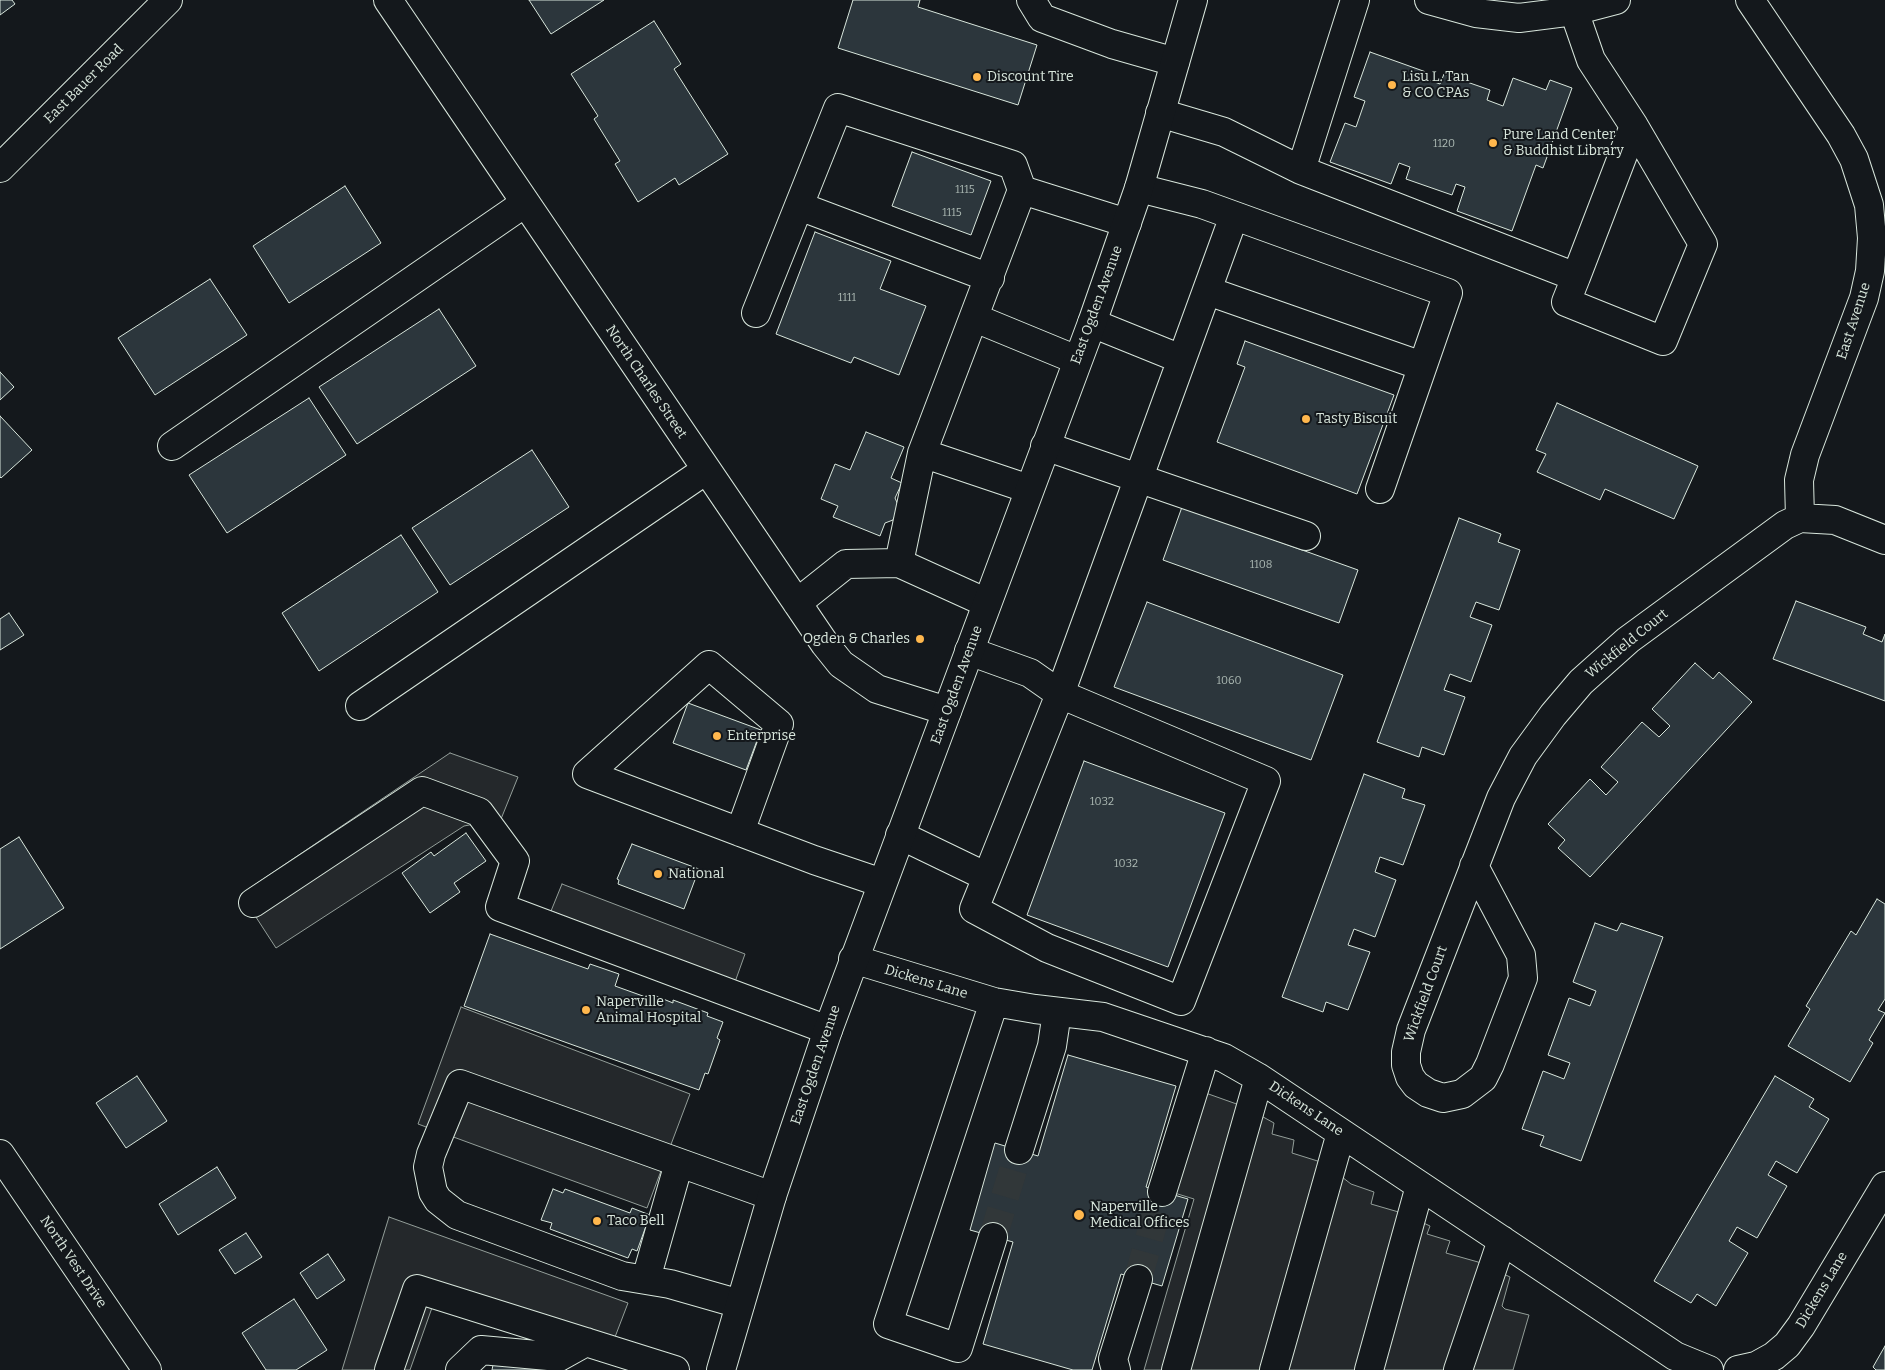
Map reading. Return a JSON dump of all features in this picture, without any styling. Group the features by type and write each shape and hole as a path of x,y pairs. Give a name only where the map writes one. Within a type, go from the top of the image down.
{"street":[{"name":"East Bauer Road","path":"0,168 168,0"},
{"name":"North Charles Street","path":"388,0 796,603 841,664 854,675 877,689 947,711"},
{"path":"1031,0 1042,18 1112,44 1175,62"},
{"name":"East Ogden Avenue","path":"721,1370 772,1196 853,959 970,651 1092,323 1127,223 1139,188 1192,0"},
{"path":"1301,170 1355,0"},
{"path":"1429,0 1476,13 1519,18 1574,12 1616,0"},
{"name":"East Avenue","path":"1750,0 1841,135 1854,159 1869,205 1872,238 1870,271 1854,330 1805,455 1799,480 1800,518"},
{"path":"1574,12 1591,60 1634,126 1703,244 1663,341 1566,302 1634,126"},
{"path":"756,313 838,108 1013,165 1022,190 975,318 922,453 899,563"},
{"path":"1160,113 1224,132 1301,170 1576,277"},
{"path":"1139,188 1202,204 1448,292 1380,489"},
{"path":"1022,190 1127,223"},
{"path":"172,446 525,203"},
{"path":"799,206 990,278"},
{"path":"970,651 1030,673 1060,694 1266,781 1181,1001 1046,948 974,909 1060,694 1234,216"},
{"path":"1208,291 1422,366"},
{"path":"975,318 1077,360"},
{"path":"1092,323 1181,359"},
{"path":"1045,446 1306,536"},
{"path":"922,453 1029,489"},
{"path":"360,706 706,470"},
{"path":"1800,518 1835,520 1885,540"},
{"name":"Wickfield Court","path":"1474,866 1521,955 1523,978 1483,1078 1462,1094 1443,1098 1428,1094 1416,1086 1406,1066 1406,1052 1411,1030 1474,866 1501,798 1523,756 1581,682 1644,628 1762,540 1800,518"},
{"path":"796,603 846,564 899,563 987,603"},
{"path":"740,832 779,724 709,665 587,774 740,832 882,883"},
{"path":"253,903 422,791 479,812 515,861 500,907 828,1030"},
{"path":"900,835 987,877"},
{"name":"Dickens Lane","path":"853,959 994,1002 1103,1017 1224,1058 1258,1078 1675,1356 1709,1370"},
{"path":"993,1237 958,1348 888,1324 994,1002"},
{"path":"1019,1150 1052,1046 1057,1012"},
{"path":"1162,1192 1206,1051"},
{"path":"1176,1370 1258,1078"},
{"path":"740,1304 670,1284 622,1276 457,1215 438,1200 429,1181 428,1167 460,1084 772,1196"},
{"path":"1274,1370 1341,1133"},
{"name":"North Vest Drive","path":"0,1154 146,1370"},
{"path":"646,1279 679,1163"},
{"path":"1369,1370 1420,1186"},
{"name":"Dickens Lane","path":"1738,1370 1756,1366 1774,1356 1787,1345 1802,1326 1885,1186"},
{"path":"1458,1370 1502,1240"},
{"path":"1116,1370 1113,1359 1138,1279"},
{"path":"389,1370 417,1289 675,1370"},
{"path":"460,1370 481,1350 559,1358 586,1342"}],"shaded area":[{"path":"450,753 518,777 501,819 464,826 276,948 241,894"},
{"path":"562,884 745,954 735,982 551,911"},
{"path":"461,1007 690,1094 647,1208 418,1124"},
{"path":"1186,1086 1245,1107 1274,1123 1272,1134 1294,1140 1292,1153 1324,1163 1351,1184 1374,1192 1371,1204 1402,1213 1430,1226 1427,1234 1450,1241 1446,1253 1478,1262 1510,1277 1502,1306 1505,1309 1529,1315 1513,1370 1144,1370 1194,1199 1155,1187"},
{"path":"389,1217 628,1303 607,1358 434,1302 410,1370 342,1370"}],"building":[{"path":"0,0 12,0 15,4 0,15"},
{"path":"529,0 604,0 551,34"},
{"name":"Discount Tire","path":"853,0 920,0 918,7 1037,45 1018,105 838,48"},
{"path":"654,21 681,64 674,69 728,154 679,185 675,178 638,202 615,164 620,161 594,119 598,116 571,74"},
{"path":"1370,52 1426,72 1424,78 1440,84 1444,74 1490,90 1487,100 1503,106 1513,78 1546,90 1550,80 1572,88 1543,168 1536,165 1512,231 1457,211 1465,187 1456,184 1452,195 1406,179 1410,167 1399,163 1391,184 1330,162 1345,123 1356,127 1365,101 1354,97"},
{"path":"912,152 991,181 971,235 892,206"},
{"path":"345,186 381,243 289,303 253,246"},
{"path":"815,232 891,261 880,289 926,306 899,375 854,357 851,363 776,334"},
{"path":"210,279 247,335 155,395 118,338"},
{"path":"439,309 476,366 357,444 319,387"},
{"name":"Tasty Biscuit","path":"1245,341 1394,395 1357,494 1217,442 1245,367 1237,364"},
{"path":"0,372 14,387 0,400"},
{"path":"309,398 346,455 227,533 189,475"},
{"path":"1557,403 1698,466 1674,519 1605,489 1600,500 1537,472 1546,454 1536,450"},
{"path":"0,416 32,450 1,478 0,477"},
{"path":"866,432 904,447 891,478 902,483 895,498 899,507 893,520 885,523 880,536 833,517 838,506 821,499 835,464 850,470"},
{"path":"532,450 569,507 450,585 412,528"},
{"path":"1182,507 1358,570 1339,623 1163,560"},
{"path":"1459,518 1501,534 1498,542 1520,550 1499,610 1476,602 1470,617 1492,625 1471,682 1450,674 1444,690 1465,697 1444,755 1422,747 1419,757 1377,742"},
{"path":"401,535 438,592 319,671 282,613"},
{"path":"1796,601 1866,627 1863,634 1882,642 1885,634 1885,701 1773,659"},
{"path":"1147,602 1343,675 1311,760 1114,687"},
{"path":"9,613 24,635 0,650 0,619"},
{"path":"1695,663 1713,679 1719,672 1752,702 1590,877 1558,848 1565,840 1548,824 1590,779 1606,795 1618,782 1601,767 1642,722 1659,737 1670,726 1652,709"},
{"name":"Enterprise","path":"688,703 761,730 746,770 673,743"},
{"path":"1084,761 1225,813 1168,967 1027,915"},
{"path":"1364,774 1405,789 1402,798 1425,805 1403,865 1380,857 1375,872 1396,880 1375,937 1354,929 1348,945 1370,952 1348,1010 1326,1002 1323,1012 1282,997"},
{"path":"466,833 486,861 454,883 460,892 430,913 402,873 431,852 434,856"},
{"path":"19,837 64,908 0,949 0,849"},
{"name":"National","path":"632,844 699,869 684,909 618,884 619,880 617,879"},
{"path":"1877,899 1885,904 1885,999 1878,1010 1885,1013 1869,1040 1873,1043 1850,1082 1788,1046 1810,1009 1806,1006 1851,931 1856,935"},
{"path":"1595,923 1617,931 1621,923 1663,937 1581,1161 1540,1146 1544,1136 1522,1129 1543,1071 1564,1079 1570,1063 1548,1055 1569,998 1590,1006 1596,991 1573,982"},
{"name":"Naperville Animal Hospital","path":"490,934 588,969 590,964 619,974 615,986 654,1000 656,996 673,1003 673,1000 708,1013 707,1016 723,1022 717,1038 720,1040 708,1074 705,1073 699,1090 464,1006"},
{"name":"Naperville Medical Offices","path":"1068,1055 1176,1086 1146,1187 1188,1199 1162,1286 1121,1274 1092,1370 1073,1370 983,1344 1013,1242 970,1230 995,1143 1038,1156"},
{"path":"137,1076 167,1121 126,1148 96,1103"},
{"path":"1775,1076 1814,1099 1809,1107 1829,1119 1797,1173 1776,1161 1768,1175 1787,1186 1757,1238 1737,1227 1729,1241 1748,1253 1716,1306 1697,1294 1691,1303 1654,1281"},
{"path":"217,1167 236,1198 178,1235 159,1204"},
{"name":"Taco Bell","path":"553,1189 563,1193 565,1189 630,1213 632,1208 650,1215 637,1251 632,1249 628,1258 550,1229 552,1223 541,1220"},
{"path":"246,1233 262,1257 235,1274 219,1250"},
{"path":"328,1254 345,1280 317,1299 300,1273"},
{"path":"294,1299 327,1350 296,1370 266,1370 242,1333"},
{"path":"1885,1346 1885,1370 1876,1370 1873,1367"},
{"path":"494,1360 535,1363 567,1370 492,1370"}],"tunnel":[{"path":"993,1237 1019,1150"},
{"path":"1138,1279 1162,1192"}],"place":[{"name":"Discount Tire","path":"977,77"},
{"name":"Lisu L. Tan & CO CPAs","path":"1392,85"},
{"name":"Pure Land Center & Buddhist Library","path":"1493,143"},
{"name":"Tasty Biscuit","path":"1306,419"},
{"name":"Ogden & Charles","path":"920,639"},
{"name":"Enterprise","path":"717,736"},
{"name":"National","path":"658,874"},
{"name":"Naperville Animal Hospital","path":"586,1010"},
{"name":"Naperville Medical Offices","path":"1079,1215"},
{"name":"Taco Bell","path":"597,1221"}]}
